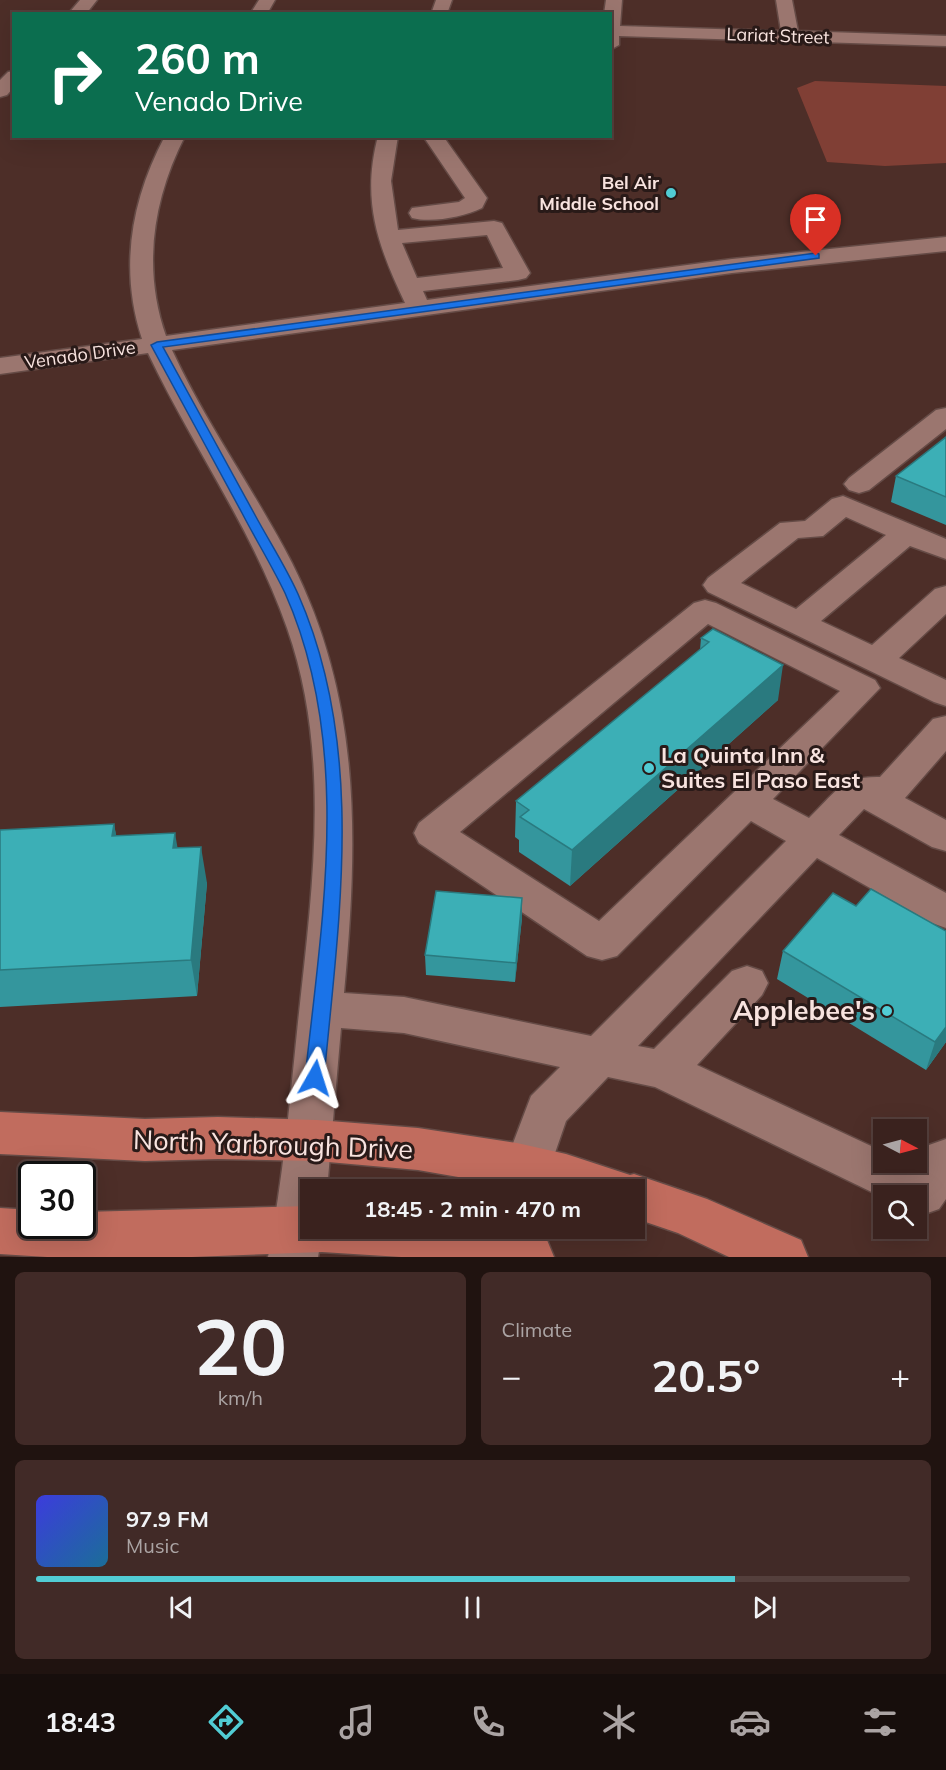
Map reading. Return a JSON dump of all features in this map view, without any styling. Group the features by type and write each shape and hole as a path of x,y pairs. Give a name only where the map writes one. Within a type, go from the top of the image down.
{"main road":[{"name":"North Yarbrough Drive","path":"0,1133 146,1140 217,1138 308,1141 413,1149 528,1167 572,1179"},
{"path":"645,1200 690,1215 783,1257"},
{"path":"0,1231 191,1246 296,1243 344,1230 427,1247 529,1257"}],"street":[{"path":"78,12 89,0"},
{"path":"612,24 614,0"},
{"path":"784,0 791,37"},
{"name":"Lariat Street","path":"612,36 946,41"},
{"path":"174,138 150,189 142,234 142,287 157,345 292,594 315,663 328,723 334,803 335,876 296,1243"},
{"path":"388,138 379,199 385,228 408,286 420,309"},
{"path":"385,228 464,208 474,203 476,198 434,138"},
{"path":"385,228 494,228 518,273 408,286"},
{"name":"Venado Drive","path":"0,366 732,266 858,251 946,244"},
{"path":"859,484 943,422"},
{"path":"946,550 843,505 812,530 791,529 719,585 946,694"},
{"path":"799,623 907,533"},
{"path":"876,660 946,596"},
{"path":"705,610 864,688 748,802 602,944 433,833 705,610"},
{"path":"528,1167 547,1110 860,790 889,791 946,728"},
{"path":"860,790 946,837"},
{"path":"748,802 946,912"},
{"path":"663,1070 747,983"},
{"path":"322,1009 404,1015 663,1070 922,1193 946,1160"}],"shaded area":[{"path":"815,81 946,86 946,163 885,166 827,162 797,88"}],"building":[{"path":"946,437 946,497 896,476"},
{"path":"713,629 783,665 572,850 520,817 529,810 516,801 709,642 701,638"},
{"path":"114,824 112,836 175,833 173,848 201,847 191,960 0,970 0,830"},
{"name":"Applebee's","path":"871,889 946,931 946,1027 935,1042 783,951 833,893 856,906"},
{"path":"436,891 522,898 516,963 425,955"}],"place":[{"name":"Bel Air Middle School","path":"671,193"},
{"name":"La Quinta Inn & Suites El Paso East","path":"649,768"},
{"name":"Applebee's","path":"887,1011"}],"route":[{"path":"315,1078 335,876 334,803 328,723 315,663 292,594 157,345 816,256"}]}
